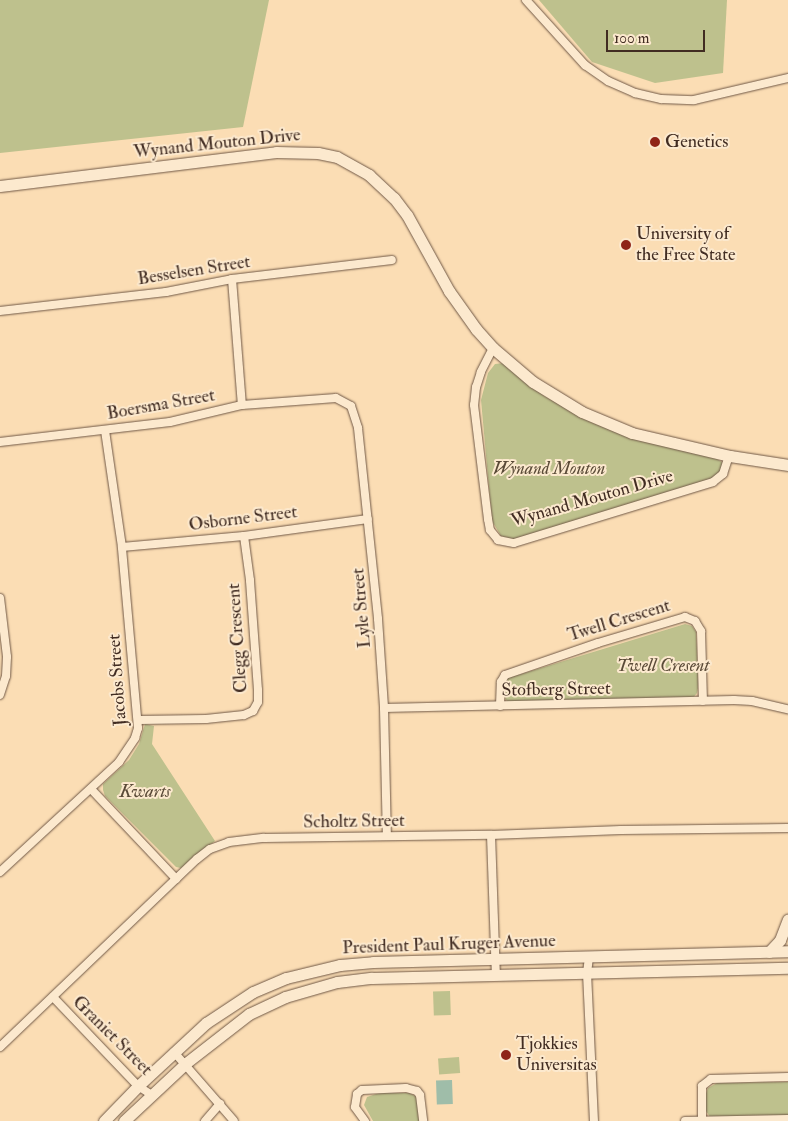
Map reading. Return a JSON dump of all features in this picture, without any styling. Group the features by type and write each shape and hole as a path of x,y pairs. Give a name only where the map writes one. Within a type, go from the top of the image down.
{"street":[{"path":"526,0 594,72 635,93 662,99 694,100 788,78"},
{"name":"Wynand Mouton Drive","path":"0,186 276,152 318,153 337,158 369,175 394,198 407,215 449,291 494,348 533,382 561,400 603,422 655,439 730,456 788,473"},
{"name":"Besselsen Street","path":"0,311 166,292 232,279 392,260"},
{"path":"232,279 242,405"},
{"name":"Wynand Mouton Drive","path":"494,348 481,372 476,387 474,405 488,519 490,530 498,540 514,543 713,482 723,474 730,456"},
{"name":"Boersma Street","path":"0,442 170,422 242,405 326,398"},
{"name":"Lyle Street","path":"326,398 336,398 344,401 351,406 354,414 368,518 378,618 384,708 387,836"},
{"name":"Jacobs Street","path":"0,872 91,789 128,751 136,738 139,720 122,547 105,431"},
{"name":"Wynand Mouton Drive","path":"730,456 788,465"},
{"name":"Osborne Street","path":"122,547 244,536 368,518"},
{"name":"Clegg Crescent","path":"139,720 206,718 244,715 253,711 258,702 258,690 244,536"},
{"path":"0,598 7,656 6,676 0,695"},
{"name":"Twell Crescent","path":"500,706 501,682 505,674 606,640 685,617 695,621 701,631 703,701"},
{"name":"Stofberg Street","path":"384,708 752,701 788,709"},
{"path":"91,789 176,879"},
{"name":"Scholtz Street","path":"0,1047 176,879 210,849 228,842 246,839 788,828"},
{"path":"490,835 496,976"},
{"path":"769,952 780,940 788,919"},
{"path":"788,923 788,953"},
{"name":"President Paul Kruger Avenue","path":"104,1121 138,1086 206,1023 245,997 286,978 300,974 340,965 373,962 788,953"},
{"path":"589,957 587,974 594,1121"},
{"name":"President Paul Kruger Avenue","path":"124,1121 186,1063 249,1014 285,996 337,982 372,978 788,968"},
{"path":"300,974 306,990"},
{"name":"Graniet Street","path":"52,997 138,1086 152,1095"},
{"path":"174,1052 186,1063 234,1121"},
{"path":"702,1120 702,1086 711,1079 788,1077"},
{"path":"366,1121 355,1107 357,1094 362,1090 406,1088 413,1089 420,1095 423,1121"},
{"path":"205,1121 220,1104"},
{"path":"685,1121 788,1120"}],"green space":[{"path":"0,0 269,0 243,127 0,153"},
{"path":"539,0 727,0 723,73 655,83 592,62"},
{"name":"Wynand Mouton","path":"504,363 544,396 593,423 637,440 716,458 723,463 721,478 521,542 501,536 492,521 481,400 488,373 495,364"},
{"name":"Twell Cresent","path":"685,624 692,626 696,632 699,683 697,693 692,699 516,706 506,700 503,692 505,679"},
{"name":"Kwarts","path":"145,724 154,726 152,744 215,841 181,868 176,867 105,796 103,790 103,784 129,760 139,744"},
{"path":"450,991 451,1015 434,1016 433,992"},
{"path":"459,1057 460,1073 439,1074 438,1058"},
{"path":"788,1082 788,1117 710,1117 706,1111 705,1096 708,1088 717,1083"},
{"path":"379,1093 410,1093 418,1098 420,1121 373,1121 364,1105 367,1097"}],"shaded area":[{"path":"452,1080 453,1104 437,1105 436,1081"}],"place":[{"name":"Genetics","path":"655,142"},
{"name":"University of the Free State","path":"626,245"},
{"name":"Tjokkies Universitas","path":"506,1055"}]}
